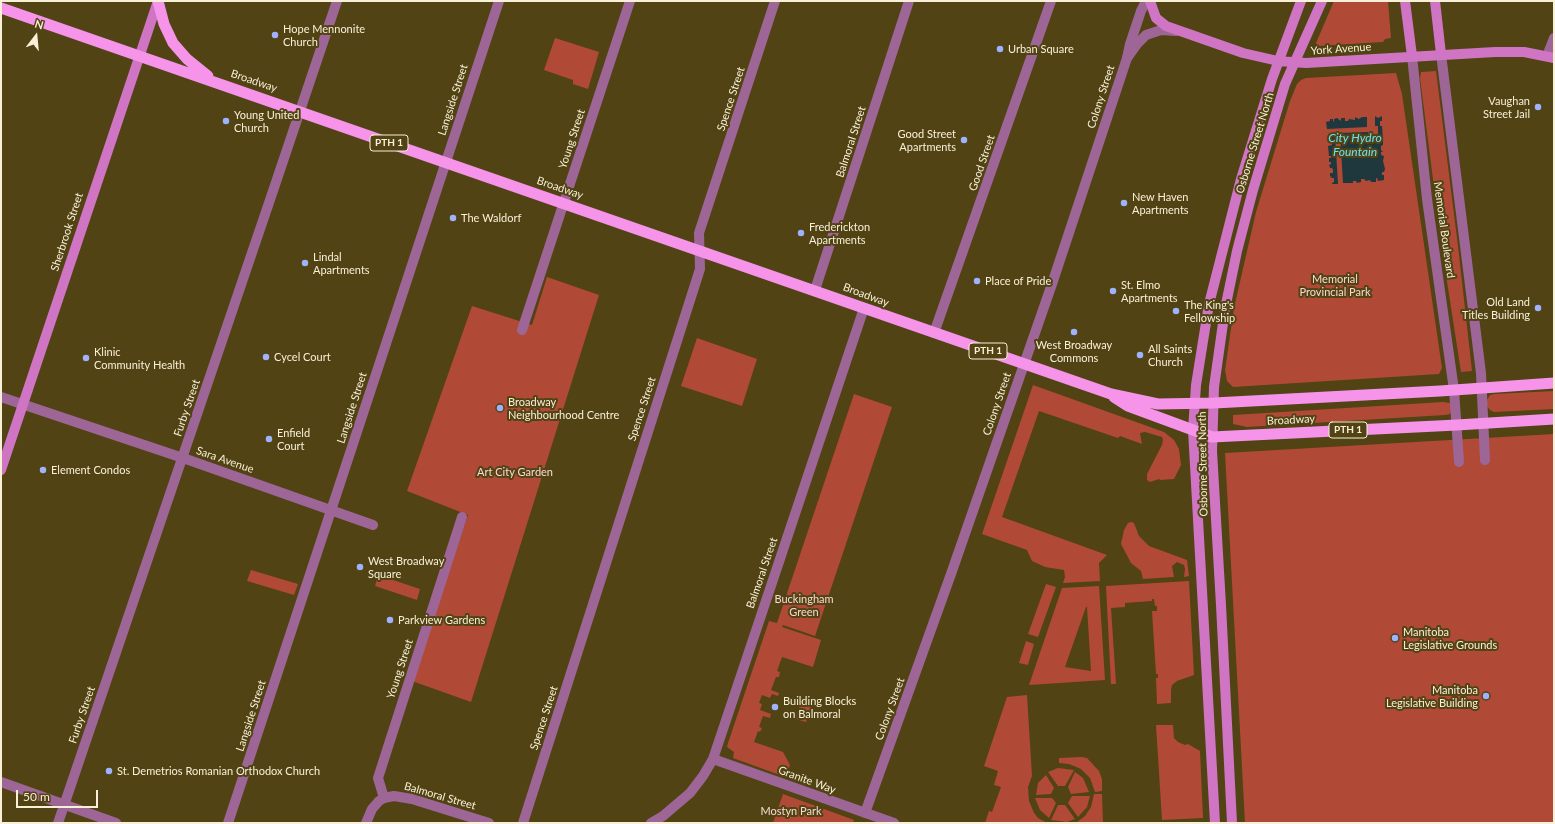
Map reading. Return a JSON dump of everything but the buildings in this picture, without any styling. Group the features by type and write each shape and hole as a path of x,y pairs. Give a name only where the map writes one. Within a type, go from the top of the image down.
{"highway":[{"path":"158,1 164,24 173,43 187,59 215,81"},
{"name":"Broadway","path":"1,8 215,81 445,163 815,290 1111,394 1158,404 1194,404 1554,383"},
{"name":"Broadway","path":"1111,394 1128,406 1212,437 1554,419"}],"main road":[{"name":"Sherbrook Street","path":"1,470 158,1"},
{"name":"York Avenue","path":"1150,1 1156,18 1166,26 1243,53 1278,61 1294,63 1501,52 1524,52 1551,57"},
{"name":"Osborne Street North","path":"1216,823 1193,430 1194,404 1209,304 1241,179 1278,61 1301,1"},
{"name":"Osborne Street North","path":"1232,823 1212,437 1214,387 1225,310 1237,251 1253,190 1270,131 1286,84 1322,1"},
{"name":"Memorial Boulevard","path":"1406,1 1412,56"},
{"name":"Memorial Boulevard","path":"1434,1 1441,54"}],"street":[{"name":"Furby Street","path":"58,823 183,458 336,1"},
{"name":"Langside Street","path":"228,823 499,1"},
{"name":"Young Street","path":"522,330 630,1"},
{"name":"Spence Street","path":"523,823 700,269 699,233 775,1"},
{"name":"Balmoral Street","path":"815,290 909,1"},
{"name":"Good Street","path":"934,333 1051,1"},
{"name":"Colony Street","path":"865,813 954,567 1052,284 1127,58 1132,38 1146,1"},
{"path":"1127,58 1142,38 1150,33 1161,30 1178,31"},
{"path":"1551,57 1554,38"},
{"name":"Memorial Boulevard","path":"1441,54 1482,388 1485,460"},
{"name":"Memorial Boulevard","path":"1412,56 1427,199 1454,390 1460,462"},
{"name":"Balmoral Street","path":"650,823 663,816 690,793 703,776 713,759 864,308"},
{"name":"Sara Avenue","path":"1,397 183,458 373,525"},
{"name":"Young Street","path":"384,798 378,778 462,517"},
{"name":"Granite Way","path":"713,759 894,823"},
{"path":"1,782 116,823"},
{"name":"Balmoral Street","path":"384,798 400,796 489,823"},
{"path":"366,823 376,805 384,798"}],"green space":[{"path":"1334,1 1388,1 1391,38 1385,39 1383,42 1318,46 1316,43"},
{"path":"555,38 599,52 588,89 573,84 573,80 544,70"},
{"path":"1436,71 1472,371 1461,372 1442,249 1420,78 1421,72"},
{"name":"Memorial Provincial Park","path":"1396,73 1402,94 1442,368 1439,374 1233,387 1227,381 1225,370 1234,308 1256,212 1290,101 1297,84 1306,78"},
{"name":"Broadway Neighbourhood Centre","path":"547,277 599,295 471,702 412,681 468,515 407,491 472,306 532,325"},
{"path":"697,338 757,359 742,406 681,386"},
{"path":"1033,385 1164,432 1174,440 1179,449 1181,465 1174,479 1159,479 1150,482 1147,480 1147,474 1162,445 1162,437 1145,432 1140,433 1142,444 1120,436 1118,438 1039,411 1002,517 1107,555 1099,563 1100,581 1063,583 1065,577 1064,570 1045,567 1032,561 1027,550 982,534"},
{"path":"1554,391 1554,409 1494,412 1487,406 1487,400 1490,395 1494,394"},
{"name":"Buckingham Green","path":"854,394 892,407 815,636 783,625 782,627 821,640 813,667 782,657 777,671 780,672 779,677 776,677 771,690 779,693 778,696 772,694 770,698 762,695 759,703 762,704 760,710 771,714 770,718 763,716 759,727 762,728 760,732 758,731 754,742 783,752 790,765 787,773 780,775 733,758 734,752 727,747 769,621 777,623"},
{"path":"1443,402 1450,403 1452,408 1450,414 1247,427 1233,424 1233,415"},
{"name":"Manitoba Legislative Grounds","path":"1554,434 1554,823 1245,823 1225,453"},
{"path":"1128,523 1134,523 1139,536 1149,546 1187,560 1189,576 1184,577 1184,565 1177,562 1172,566 1174,577 1143,579 1141,571 1131,563 1121,544 1124,530"},
{"path":"251,570 298,584 294,595 247,581"},
{"path":"378,575 420,589 417,600 375,586"},
{"path":"1189,581 1194,675 1177,681 1172,685 1171,703 1157,704 1156,678 1158,678 1158,674 1156,674 1152,611 1157,611 1157,606 1155,606 1154,599 1152,599 1152,601 1125,603 1125,607 1111,608 1116,684 1111,684 1106,586"},
{"path":"1046,584 1056,587 1038,637 1028,634"},
{"path":"1099,586 1105,680 1029,685 1062,588","holes":["1086,607 1087,607 1091,671 1065,667"]},
{"path":"1026,641 1034,644 1028,665 1019,663"},
{"path":"1027,695 1032,776 1028,787 1029,801 1038,818 1047,823 985,823 989,811 992,812 1001,787 994,785 998,771 984,766 1007,697"},
{"path":"792,697 812,705 806,722 796,719 800,705 790,701"},
{"path":"1156,725 1173,725 1174,738 1178,742 1185,745 1188,744 1200,751 1203,818 1162,820"},
{"path":"1059,758 1087,758 1099,771 1102,779 1102,791 1095,792 1090,778 1081,769 1069,764 1059,763"},
{"path":"1058,768 1074,770 1065,786 1058,786 1048,772"},
{"path":"1075,772 1083,778 1089,792 1071,794 1068,787"},
{"path":"1046,775 1054,788 1051,794 1036,795 1038,783"},
{"name":"Mostyn Park","path":"783,794 854,820 853,823 773,823"},
{"path":"1094,794 1102,794 1103,823 1076,823 1085,816 1091,807"},
{"path":"1072,796 1090,796 1087,807 1078,817 1068,803"},
{"path":"1035,798 1052,798 1056,803 1049,818 1040,810"},
{"path":"1058,805 1065,805 1075,819 1067,822 1051,820"}],"water":[{"name":"City Hydro Fountain","path":"1375,116 1378,118 1382,116 1380,126 1382,126 1383,145 1381,146 1381,150 1383,152 1381,152 1381,155 1384,156 1383,161 1385,169 1384,172 1382,172 1382,175 1384,175 1384,180 1378,181 1376,178 1376,182 1371,182 1370,180 1366,181 1361,179 1361,182 1357,183 1356,181 1353,181 1353,183 1343,183 1340,133 1368,132 1368,134 1378,134 1378,126 1375,126"},
{"name":"City Hydro Fountain","path":"1355,117 1359,119 1362,117 1367,117 1367,127 1327,129 1326,122 1330,121 1330,119 1333,119 1334,122 1334,119 1337,118 1341,121 1341,118 1345,118 1345,121 1348,121 1349,119 1355,120"},
{"name":"City Hydro Fountain","path":"1328,134 1335,134 1338,184 1332,184 1334,182 1334,178 1330,178 1332,177 1330,176 1330,173 1333,173 1333,170 1329,165 1331,164 1331,162 1329,162 1329,158 1331,158 1331,156 1329,156 1328,146 1332,145 1332,142 1329,143"}],"place":[{"name":"Hope Mennonite Church","path":"275,35"},
{"name":"Urban Square","path":"1000,49"},
{"name":"Vaughan Street Jail","path":"1538,107"},
{"name":"Young United Church","path":"226,121"},
{"name":"Good Street Apartments","path":"964,140"},
{"name":"New Haven Apartments","path":"1124,203"},
{"name":"The Waldorf","path":"453,218"},
{"name":"Frederickton Apartments","path":"801,233"},
{"name":"Lindal Apartments","path":"305,263"},
{"name":"Place of Pride","path":"977,281"},
{"name":"St. Elmo Apartments","path":"1113,291"},
{"name":"Old Land Titles Building","path":"1538,308"},
{"name":"The King's Fellowship","path":"1176,311"},
{"name":"West Broadway Commons","path":"1074,332"},
{"name":"All Saints Church","path":"1140,355"},
{"name":"Cycel Court","path":"266,357"},
{"name":"Klinic Community Health","path":"86,358"},
{"name":"Broadway Neighbourhood Centre","path":"500,408"},
{"name":"Enfield Court","path":"269,439"},
{"name":"Element Condos","path":"43,470"},
{"name":"West Broadway Square","path":"360,567"},
{"name":"Parkview Gardens","path":"390,620"},
{"name":"Manitoba Legislative Grounds","path":"1395,638"},
{"name":"Manitoba Legislative Building","path":"1486,696"},
{"name":"Building Blocks on Balmoral","path":"775,707"},
{"name":"St. Demetrios Romanian Orthodox Church","path":"109,771"}],"park label":[{"name":"Art City Garden","path":"515,472"}]}
